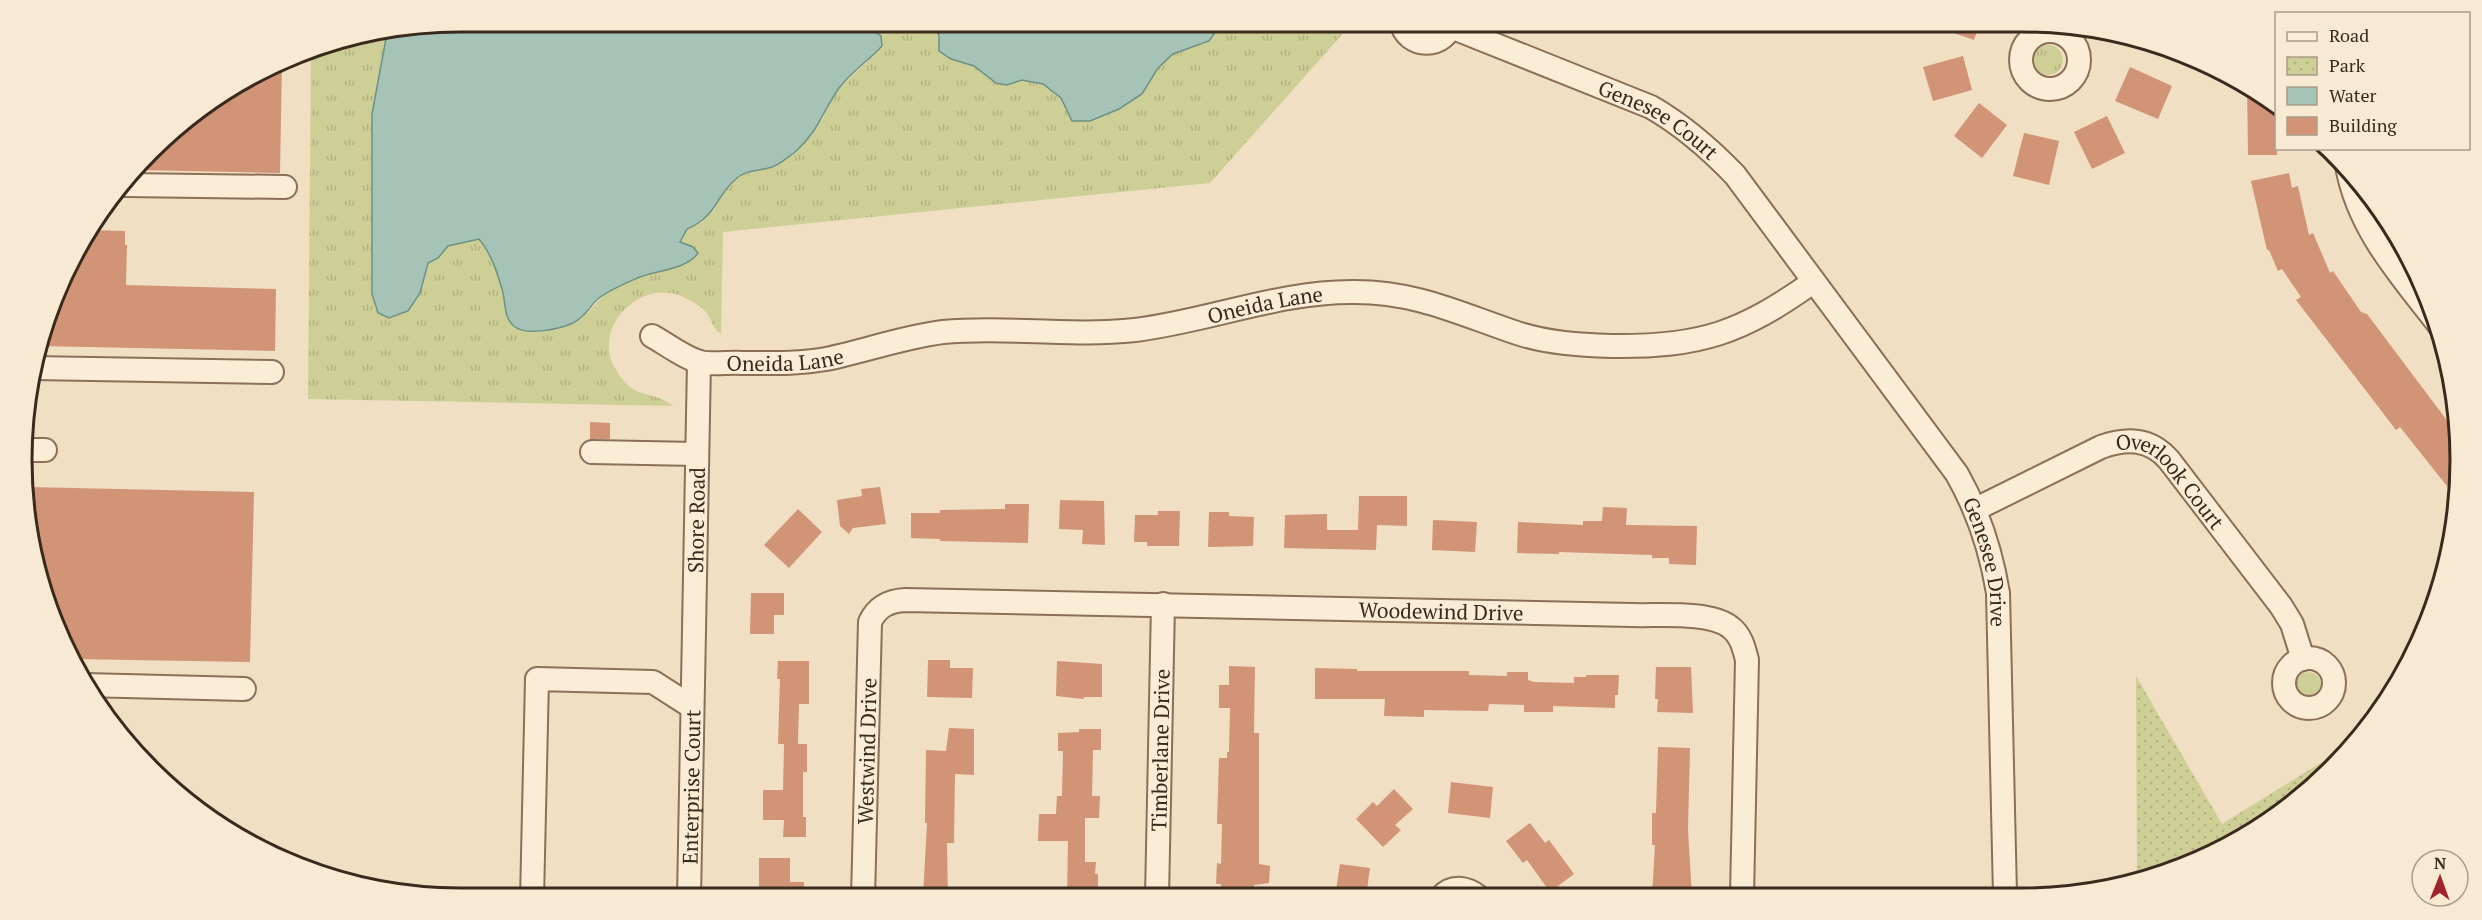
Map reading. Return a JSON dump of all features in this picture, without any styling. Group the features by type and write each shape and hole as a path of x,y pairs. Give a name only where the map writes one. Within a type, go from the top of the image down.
{"street":[{"name":"Genesee Court","path":"1406,32 1416,42 1426,44 1436,42 1447,32"},
{"name":"Genesee Court","path":"1470,32 1652,107 1680,123 1735,175 1813,282"},
{"path":"131,185 285,187"},
{"path":"2352,187 2356,203 2379,247 2419,299"},
{"name":"Oneida Lane","path":"699,362 802,362 919,336 963,331 1084,333 1139,329 1294,297 1337,292 1383,293 1434,303 1520,334 1548,341 1595,345 1662,346 1704,339 1740,326 1760,317 1813,282"},
{"name":"Genesee Drive","path":"1813,282 1957,474 1976,510 1992,554 1998,593 2005,888"},
{"path":"652,336 699,362"},
{"name":"Shore Road","path":"693,677 699,362"},
{"path":"42,368 272,372"},
{"name":"Overlook Court","path":"1976,510 2102,447 2117,442 2132,441 2153,445 2169,460 2282,606 2292,624 2303,659"},
{"path":"592,452 697,454"},
{"name":"Woodewind Drive","path":"880,608 893,601 905,600 1163,604 1699,617 1716,621 1730,627 1744,646 1747,660 1742,888"},
{"name":"Timberlane Drive","path":"1157,888 1163,604"},
{"name":"Westwind Drive","path":"863,888 868,635 870,622 880,608"},
{"name":"Enterprise Court","path":"689,888 693,677"},
{"path":"532,888 537,679 653,682 692,707"},
{"path":"95,684 244,689"}],"green space":[{"path":"875,32 938,32 939,51 951,59 974,66 996,83 1007,85 1022,80 1043,84 1061,98 1072,121 1089,121 1119,109 1142,94 1158,68 1173,54 1209,41 1215,32 1344,32 1210,183 723,232 721,334 716,330 706,312 698,305 683,297 667,293 651,294 636,300 614,324 609,338 610,354 623,380 637,391 658,397 673,406 308,399 311,58 349,46 386,38 372,114 372,294 420,293 428,263 438,258 448,246 479,239 496,270 513,326 588,313 605,295 628,281 654,272 680,267 679,243 687,229 701,223 714,210 721,195 739,175 774,167 822,120 841,86 868,61 881,36"},
{"path":"2048,45 2059,49 2063,60 2059,71 2048,75 2037,71 2033,60 2037,49"},
{"path":"2308,672 2317,676 2321,685 2317,694 2308,698 2299,694 2295,685 2299,676"},
{"path":"2136,676 2222,824 2332,756 2283,800 2236,831 2186,856 2137,873"}],"water":[{"path":"432,32 875,32 881,36 882,46 844,82 815,129 795,152 775,166 740,175 705,218 687,229 680,242 693,247 698,253 693,258 680,266 640,277 614,289 599,298 582,317 573,323 552,329 527,331 520,330 511,324 505,310 496,269 479,239 448,246 438,258 428,263 420,293 408,311 389,318 378,313 372,294 372,114 386,38 404,35"},
{"path":"938,32 1215,32 1209,41 1173,54 1158,68 1142,94 1119,109 1090,121 1072,121 1061,98 1043,84 1022,80 1007,85 996,83 974,66 951,59 939,51"}],"building":[{"path":"1951,32 1977,32 1974,40"},
{"path":"1963,56 1972,90 1933,101 1923,67"},
{"path":"2130,67 2172,86 2158,119 2115,101"},
{"path":"282,71 280,173 145,170 199,120 246,89"},
{"path":"2247,96 2275,114 2275,150 2277,150 2277,155 2248,155"},
{"path":"1979,103 2007,125 1982,158 1954,136"},
{"path":"2107,116 2125,153 2092,169 2074,132"},
{"path":"2024,133 2059,141 2049,185 2013,176"},
{"path":"2289,173 2292,188 2298,186 2309,235 2313,233 2330,273 2333,271 2361,312 2367,314 2449,423 2450,490 2400,427 2396,430 2296,300 2301,297 2282,269 2278,271 2267,250 2251,181"},
{"path":"99,230 125,231 126,285 276,289 275,351 47,346 64,296"},
{"path":"590,422 610,423 610,439 590,439"},
{"path":"32,487 254,492 250,662 81,659 64,624 46,571"},
{"path":"880,487 886,524 853,528 849,534 840,526 837,500 862,496 861,489"},
{"path":"1359,496 1407,496 1407,526 1377,525 1376,550 1284,548 1285,515 1327,514 1327,530 1358,530"},
{"path":"1060,500 1104,501 1105,545 1082,544 1083,530 1059,529"},
{"path":"1005,504 1029,504 1028,543 911,538 911,513 1005,509"},
{"path":"1603,507 1627,508 1626,525 1697,526 1696,565 1669,564 1669,558 1652,558 1652,555 1517,553 1518,522 1583,525 1583,521 1602,521"},
{"path":"798,509 822,532 789,568 764,545"},
{"path":"1158,511 1180,511 1179,546 1147,546 1147,542 1134,542 1135,515 1158,515"},
{"path":"1209,512 1229,512 1229,516 1254,517 1253,546 1208,547"},
{"path":"1433,520 1477,522 1475,552 1432,550"},
{"path":"751,593 784,593 784,615 774,615 774,634 750,634"},
{"path":"928,660 950,660 950,668 973,668 972,698 927,697"},
{"path":"778,661 809,661 809,704 799,704 798,744 807,744 807,772 803,772 803,817 806,817 806,837 783,837 784,820 763,820 763,790 783,790 784,744 778,744 780,679 777,679"},
{"path":"1057,661 1102,664 1102,697 1084,697 1084,699 1056,696"},
{"path":"1229,666 1255,667 1254,733 1259,733 1259,864 1270,866 1269,883 1254,885 1254,888 1221,888 1221,884 1216,884 1217,863 1221,864 1222,824 1217,824 1219,758 1227,758 1227,752 1229,752 1230,708 1219,708 1219,685 1229,685"},
{"path":"1656,667 1691,667 1693,713 1657,712"},
{"path":"1315,668 1357,669 1357,671 1469,671 1469,675 1507,676 1507,672 1528,672 1528,680 1534,682 1574,683 1574,677 1619,675 1618,695 1615,695 1615,708 1553,706 1553,712 1524,712 1524,705 1489,704 1488,711 1424,710 1424,717 1384,716 1385,699 1315,699"},
{"path":"949,728 974,729 974,775 955,774 954,843 947,843 948,888 924,888 927,823 925,823 926,750 946,751"},
{"path":"1079,729 1101,729 1101,750 1093,750 1092,796 1100,796 1099,818 1085,818 1085,862 1096,862 1095,874 1098,874 1098,888 1067,888 1068,841 1038,841 1039,814 1056,814 1057,796 1062,796 1063,751 1058,751 1058,733 1079,732"},
{"path":"1658,747 1690,748 1688,830 1692,888 1652,888 1655,845 1652,845 1652,813 1656,813"},
{"path":"1451,782 1493,787 1490,818 1448,813"},
{"path":"1394,789 1413,809 1395,825 1401,830 1383,847 1356,819 1373,802 1377,806"},
{"path":"1530,823 1545,843 1549,840 1574,874 1555,888 1547,888 1527,860 1523,863 1506,841"},
{"path":"759,858 790,858 790,882 804,882 804,888 759,888"},
{"path":"1340,864 1370,868 1367,888 1336,888"}]}
